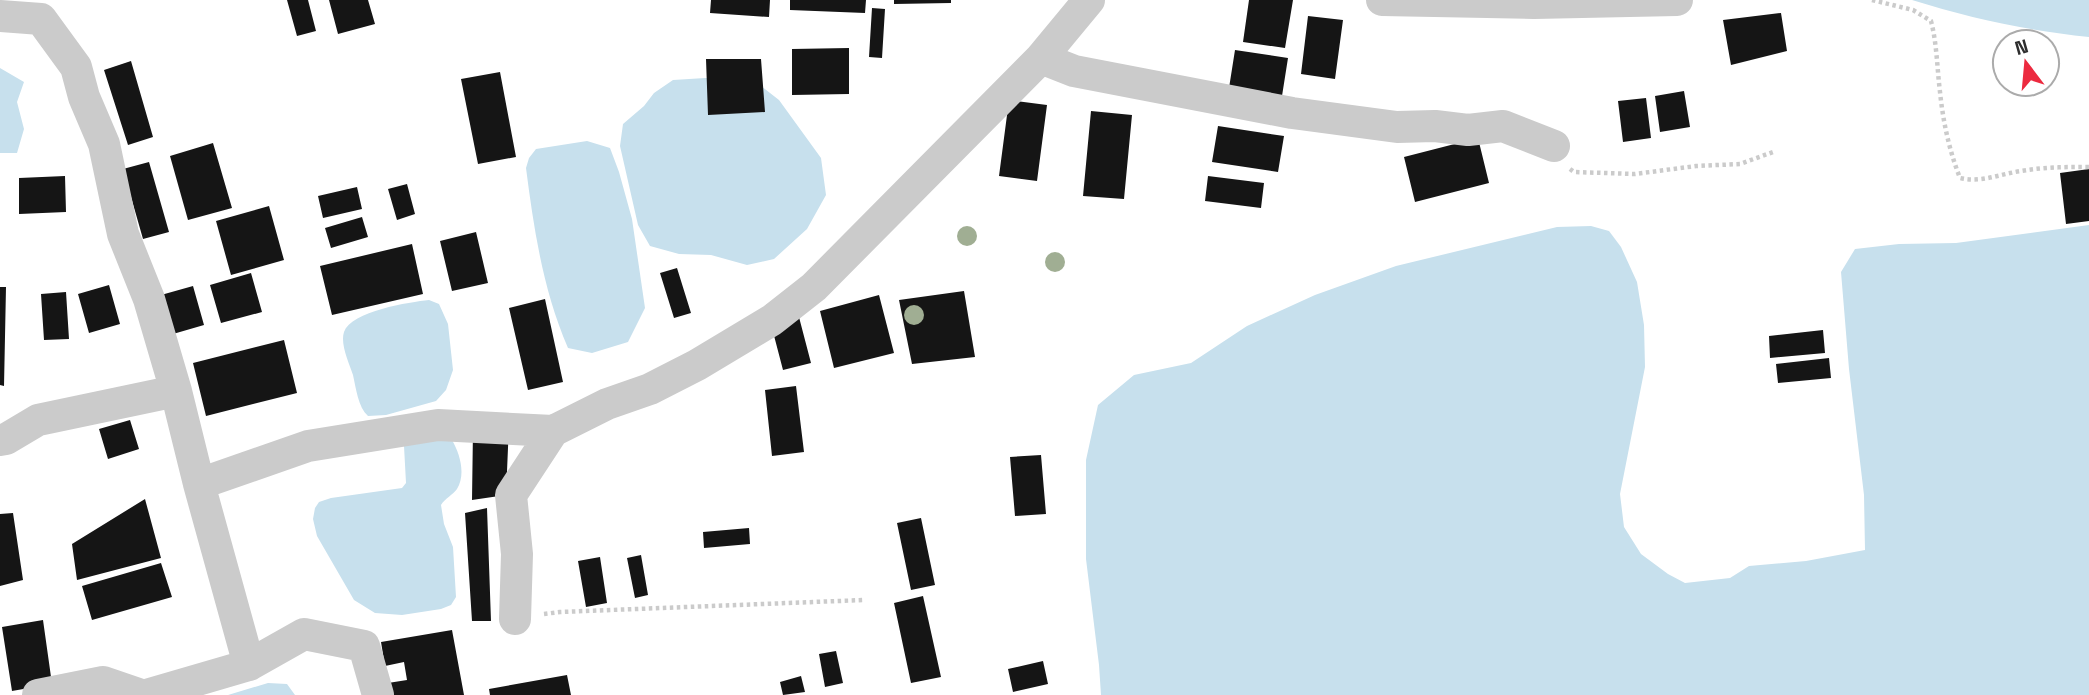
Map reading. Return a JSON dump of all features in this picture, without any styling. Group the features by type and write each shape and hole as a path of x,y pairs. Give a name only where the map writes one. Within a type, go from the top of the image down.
{"street":[{"path":"199,484 308,446 438,425 553,431 607,404 650,390 697,365 772,320 814,287 1041,58 1089,0"},
{"path":"1382,0 1534,3 1677,0"},
{"path":"0,16 41,19 76,67 84,97 104,144 123,234 149,299 176,391 249,666"},
{"path":"1041,58 1074,71 1292,113 1397,127 1435,126 1468,130 1503,126 1554,146"},
{"path":"0,440 38,420 176,391"},
{"path":"515,619 517,554 512,495 553,431"},
{"path":"38,695 103,682 144,695 249,666 304,634 364,646 378,695"}],"path":[{"path":"1872,0 1913,10 1931,21 1935,35 1945,128 1960,178 1974,182 2031,169 2089,167"},
{"path":"1554,146 1566,166 1574,172 1635,174 1696,166 1740,164 1773,152"},
{"path":"515,619 560,612 864,600"}],"water":[{"path":"1912,0 2089,0 2089,37 2061,33 2061,28 2027,28 1956,13"},
{"path":"0,68 24,82 17,102 24,129 17,153 0,153"},
{"path":"751,78 779,100 821,158 826,195 807,229 774,259 747,265 711,255 679,254 650,246 638,225 620,146 623,124 644,106 654,93 673,80"},
{"path":"587,141 610,148 619,172 632,219 645,308 628,342 592,353 568,348 559,326 541,260 526,168 536,149"},
{"path":"2089,225 2089,695 1101,695 1086,559 1086,460 1098,405 1134,375 1191,363 1247,326 1315,295 1396,266 1557,227 1591,226 1609,231 1621,247 1637,282 1644,325 1645,367 1620,494 1624,527 1641,554 1685,583 1730,578 1749,566 1806,561 1865,550 1864,495 1841,272 1855,249 1899,244 1956,243"},
{"path":"429,300 439,304 448,324 453,370 446,390 436,401 386,415 368,416 358,397 344,348 344,332 358,318 369,313 396,305"},
{"path":"410,440 452,440 457,451 461,471 460,483 441,505 444,524 453,547 456,597 451,605 441,609 402,615 375,613 354,600 317,536 313,519 315,508 319,502 331,498 402,488 406,483 404,446"},
{"path":"268,683 287,684 295,695 228,695"}],"building":[{"path":"287,0 308,0 316,31 297,36"},
{"path":"329,0 368,0 375,24 338,34"},
{"path":"711,0 770,0 769,17 710,13"},
{"path":"790,0 866,0 865,13 790,10"},
{"path":"894,0 951,0 951,3 894,4"},
{"path":"1249,0 1293,0 1285,48 1243,42"},
{"path":"872,8 885,9 882,58 869,57"},
{"path":"1781,13 1787,51 1731,65 1723,20"},
{"path":"1308,16 1343,20 1335,79 1301,74"},
{"path":"849,48 849,94 792,95 792,49"},
{"path":"1235,50 1288,58 1282,96 1229,88"},
{"path":"706,59 761,59 765,112 708,115"},
{"path":"131,61 153,137 128,145 104,70"},
{"path":"500,72 516,157 478,164 461,79"},
{"path":"1684,91 1690,127 1660,132 1655,96"},
{"path":"1646,98 1651,138 1623,142 1618,101"},
{"path":"1009,100 1047,105 1037,181 999,176"},
{"path":"1091,111 1132,115 1124,199 1083,196"},
{"path":"1218,126 1284,136 1278,172 1212,162"},
{"path":"1478,138 1489,183 1415,202 1404,157"},
{"path":"213,143 232,208 188,220 170,156"},
{"path":"149,162 169,232 143,239 123,169"},
{"path":"2089,169 2089,221 2066,224 2060,173"},
{"path":"65,176 66,212 19,214 19,178"},
{"path":"1208,176 1264,183 1261,208 1205,201"},
{"path":"407,184 415,214 397,220 388,189"},
{"path":"357,187 362,209 323,218 318,196"},
{"path":"269,206 284,260 231,275 216,221"},
{"path":"362,217 368,237 331,248 325,228"},
{"path":"476,232 488,283 452,291 440,241"},
{"path":"412,244 423,294 332,315 320,266"},
{"path":"677,268 691,313 674,318 660,273"},
{"path":"251,273 262,312 221,323 210,285"},
{"path":"109,285 120,324 89,333 78,294"},
{"path":"193,286 204,325 173,334 161,295"},
{"path":"0,287 6,287 4,386 0,385"},
{"path":"964,291 975,357 912,364 899,300"},
{"path":"66,292 69,339 44,340 41,294"},
{"path":"879,295 894,353 834,368 820,311"},
{"path":"794,298 811,363 783,370 766,305"},
{"path":"545,299 563,382 528,390 509,308"},
{"path":"1823,330 1825,353 1770,358 1769,336"},
{"path":"284,340 297,393 206,416 193,363"},
{"path":"1829,358 1831,378 1778,383 1776,364"},
{"path":"796,386 804,452 772,456 765,390"},
{"path":"130,420 139,449 108,459 99,429"},
{"path":"509,424 506,495 472,500 473,429"},
{"path":"1041,455 1046,514 1015,516 1010,457"},
{"path":"145,499 161,558 77,580 72,544"},
{"path":"487,508 491,621 472,621 465,513"},
{"path":"13,513 23,580 0,586 0,514"},
{"path":"921,518 935,585 911,590 897,523"},
{"path":"749,528 750,544 704,548 703,532"},
{"path":"641,555 648,595 635,598 627,558"},
{"path":"600,557 607,603 586,607 578,561"},
{"path":"161,563 172,597 92,620 82,586"},
{"path":"923,596 941,677 911,683 894,603"},
{"path":"43,620 52,684 12,691 2,627"},
{"path":"452,630 464,695 390,695 388,683 407,680 404,662 385,666 381,642"},
{"path":"836,651 843,683 825,687 819,654"},
{"path":"1043,661 1048,684 1013,692 1008,669"},
{"path":"567,675 571,695 490,695 489,689"},
{"path":"801,676 805,692 783,695 780,682"}]}
